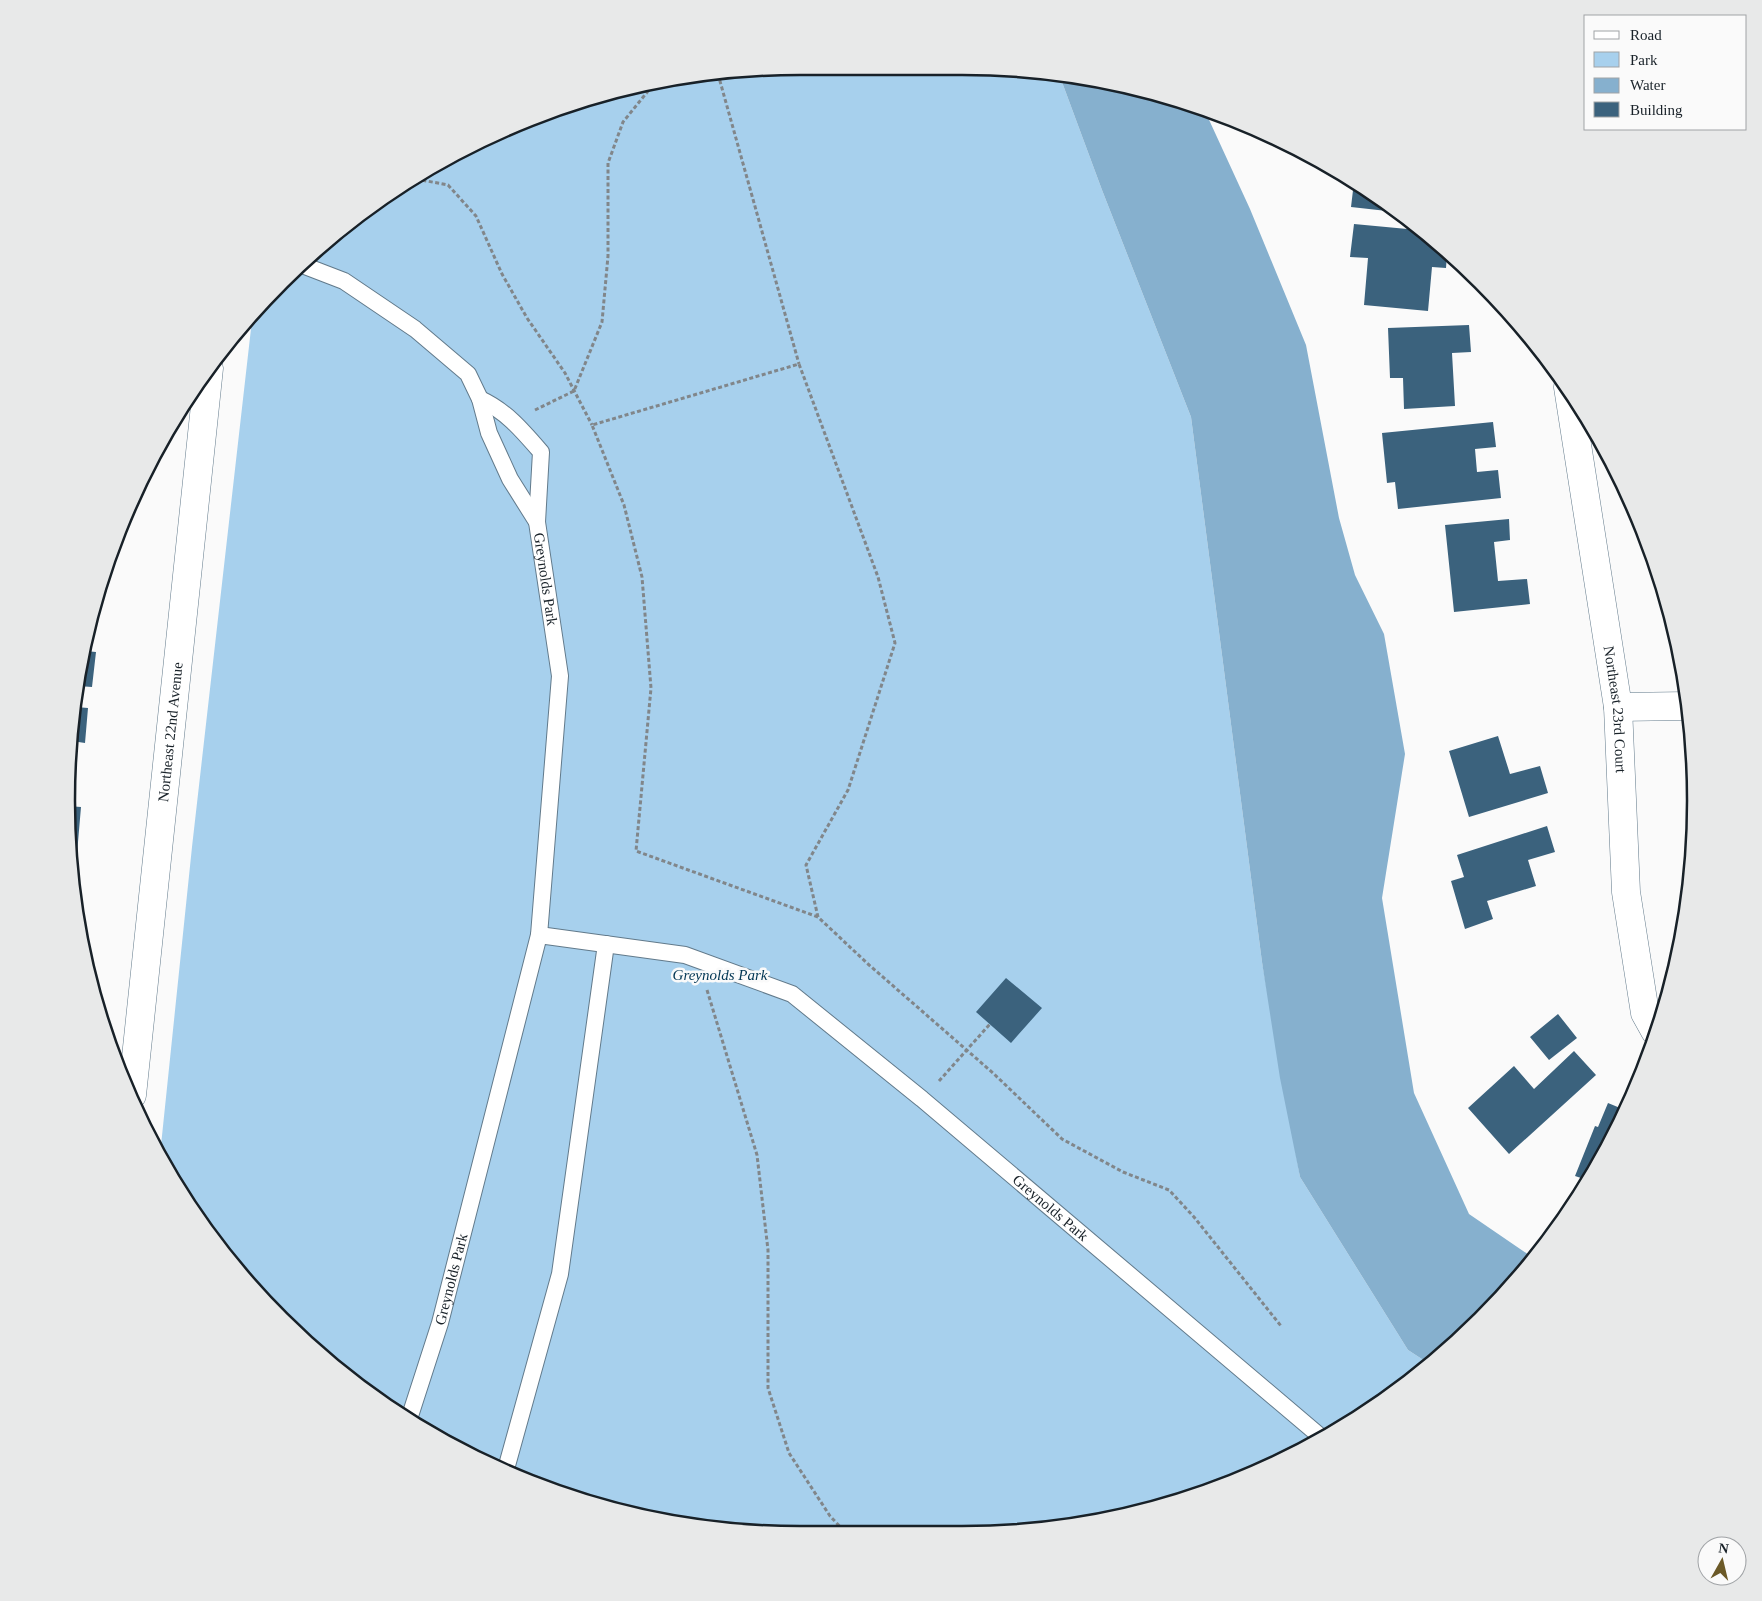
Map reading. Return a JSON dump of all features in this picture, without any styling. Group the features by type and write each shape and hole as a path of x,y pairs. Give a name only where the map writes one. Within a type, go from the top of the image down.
{"street":[{"name":"Northeast 22nd Avenue","path":"133,1085 207,383"},
{"name":"Northeast 23rd Court","path":"1571,407 1618,707 1626,892 1644,1005 1652,1022"},
{"path":"1618,707 1681,706"}],"lane":[{"name":"Greynolds Park","path":"308,267 344,281 415,329 468,374 480,399 489,433 510,478 537,522 560,676 539,935 440,1323 410,1412"},
{"path":"480,399 497,406 513,420 540,452 537,522"},
{"name":"Greynolds Park","path":"539,935 686,955 792,994 922,1099 1316,1433"},
{"path":"508,1464 560,1274 606,944"}],"path":[{"path":"720,80 798,364 878,577 896,643 848,790 806,865 818,917"},
{"path":"532,411 574,391 602,322 608,256 608,163 623,122 647,92"},
{"path":"424,181 448,185 476,216 510,288 527,318 565,373 592,425 624,505 642,578 651,688 636,851 818,917 1062,1139 1123,1172 1170,1190 1194,1217 1281,1326"},
{"path":"592,425 798,364"},
{"path":"698,960 757,1155 768,1250 768,1388 789,1453 830,1516 839,1526"},
{"path":"922,1099 990,1024"}],"green space":[{"name":"Greynolds Park","path":"800,75 961,75 1062,82 1191,417 1262,962 1300,1177 1408,1350 1423,1360 1365,1404 1324,1429 1239,1471 1149,1501 1103,1512 1056,1520 961,1526 800,1526 706,1520 659,1512 613,1501 523,1471 438,1429 397,1404 322,1346 287,1314 255,1279 197,1204 172,1163 161,1143 192,847 251,327 287,287 322,255 397,197 438,172 480,150 523,130 567,114 659,89 706,81"}],"water":[{"path":"1062,82 1149,100 1209,119 1250,209 1306,345 1339,518 1355,575 1384,634 1405,754 1382,898 1414,1093 1469,1214 1527,1254 1475,1314 1423,1360 1408,1350 1300,1177 1280,1078 1262,962 1191,417"}],"building":[{"path":"1353,190 1383,211 1351,207"},
{"path":"1354,224 1408,229 1447,261 1446,268 1432,267 1428,311 1364,305 1368,258 1350,257"},
{"path":"1469,325 1471,352 1452,353 1455,406 1404,409 1403,378 1390,378 1388,328"},
{"path":"1493,422 1496,447 1475,449 1477,472 1498,470 1501,498 1398,509 1395,482 1387,483 1382,433"},
{"path":"1509,519 1510,540 1494,542 1498,581 1527,579 1530,604 1454,612 1445,525"},
{"path":"91,652 96,652 92,687 84,686"},
{"path":"81,707 88,708 85,743 78,742"},
{"path":"1498,736 1510,774 1540,766 1548,793 1469,817 1449,751"},
{"path":"75,807 81,807 77,851"},
{"path":"1547,826 1555,852 1528,860 1536,886 1487,901 1493,919 1465,929 1451,881 1464,877 1457,855"},
{"path":"1006,978 1042,1008 1011,1043 976,1012"},
{"path":"1558,1014 1577,1038 1549,1060 1530,1037"},
{"path":"1574,1051 1596,1075 1509,1154 1468,1108 1514,1066 1534,1089"},
{"path":"1608,1103 1618,1107 1581,1178 1575,1176 1595,1126 1598,1127"}]}
